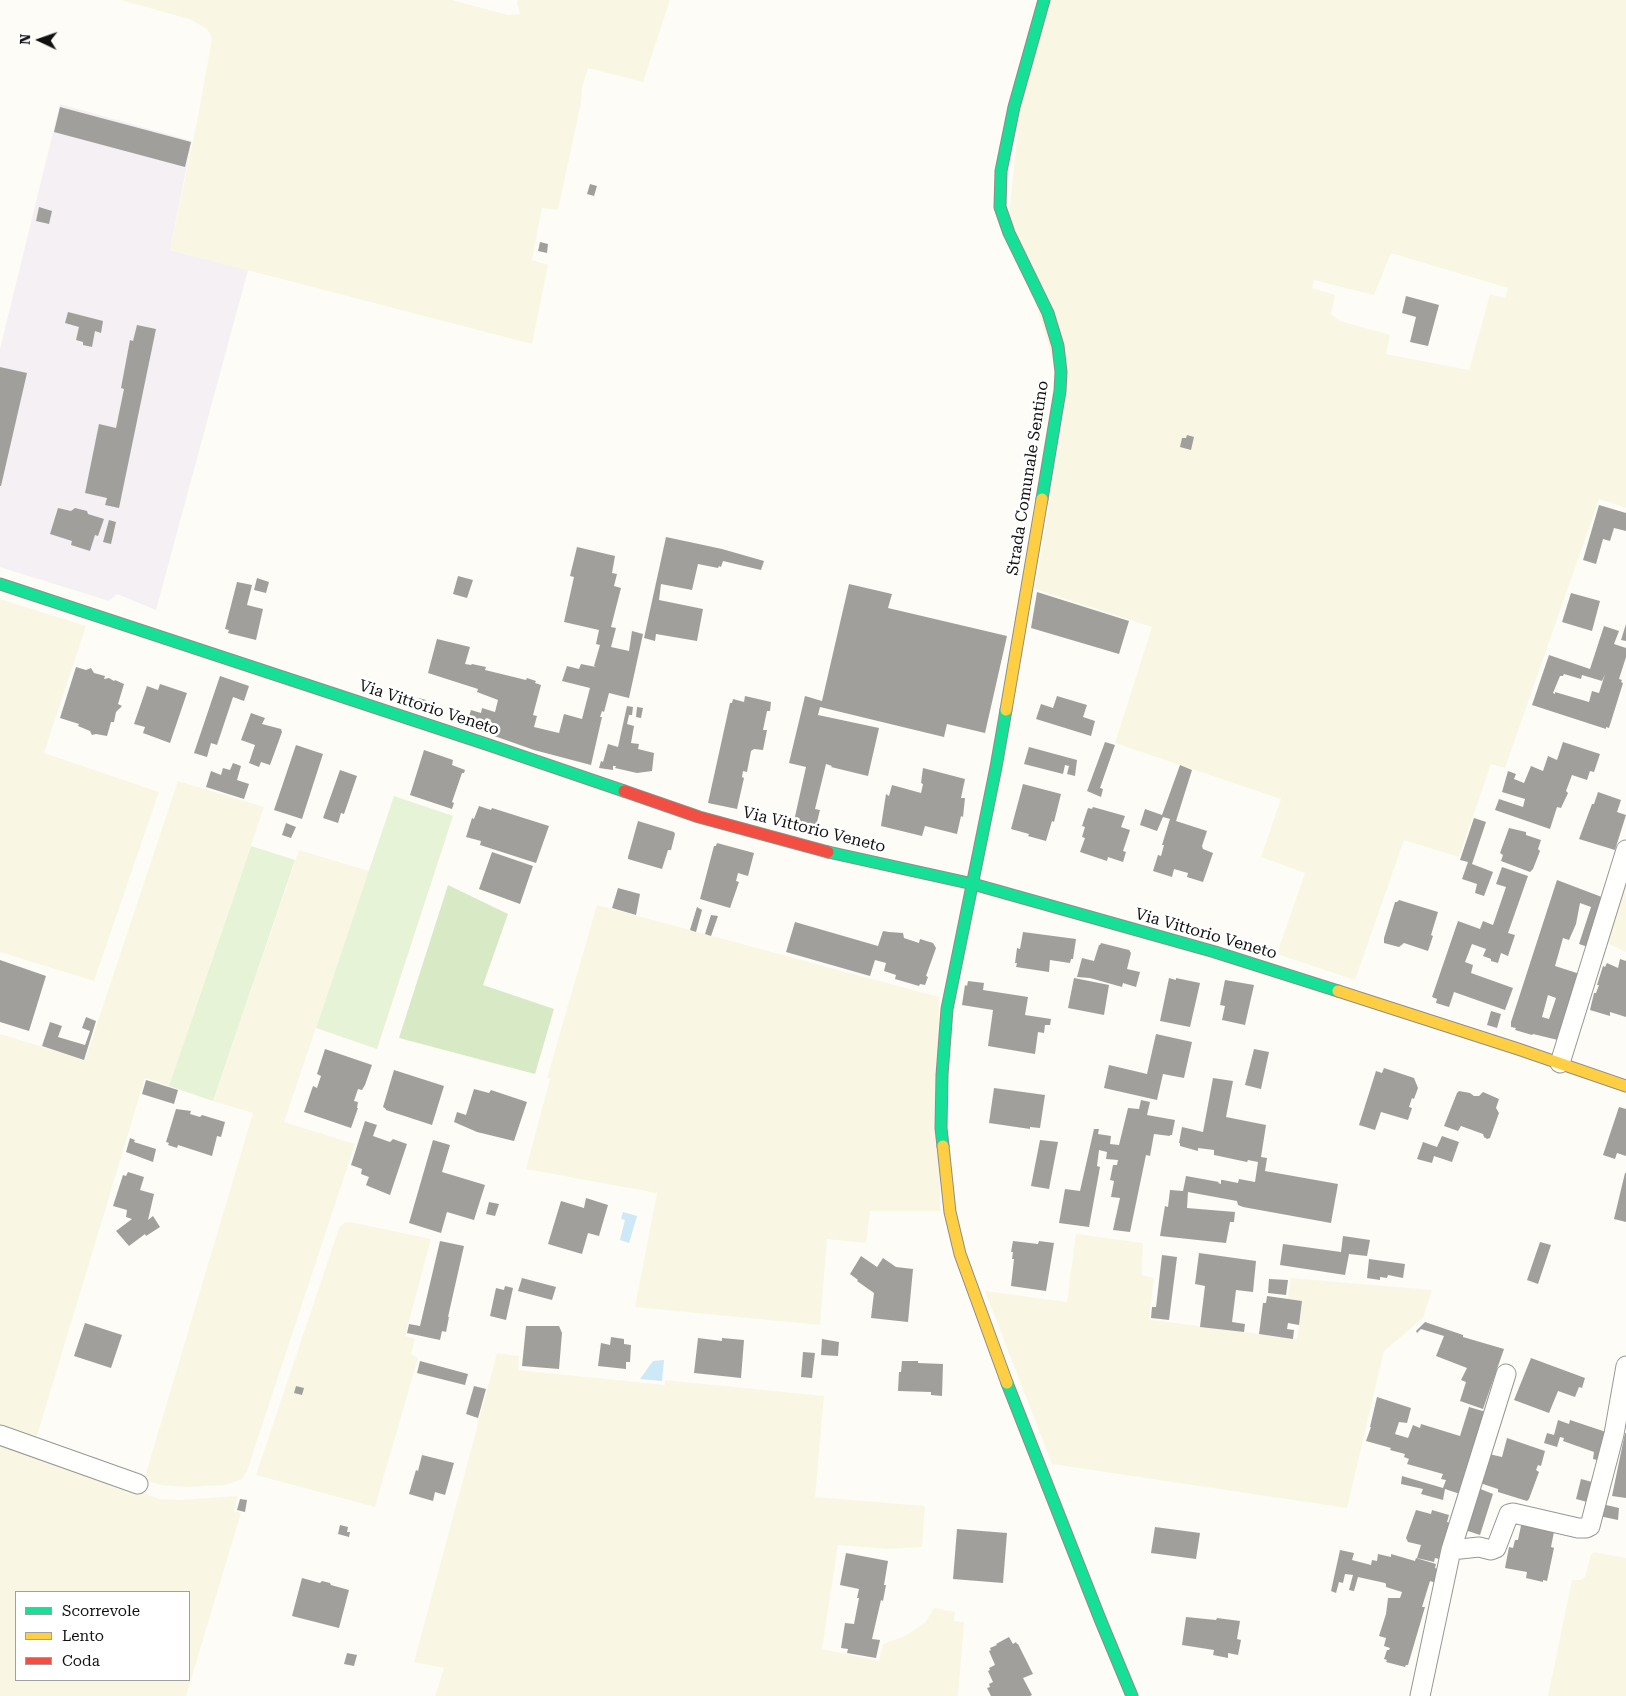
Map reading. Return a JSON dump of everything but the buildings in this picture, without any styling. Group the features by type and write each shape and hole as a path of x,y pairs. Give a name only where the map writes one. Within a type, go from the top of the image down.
{"street":[{"name":"Strada Comunale Sentino","path":"1044,0 1014,107 1001,170 1000,207 1008,233 1048,313 1058,346 1061,372 1060,391 998,757 947,1008 942,1075 941,1128 950,1212 960,1254 1009,1388 1132,1696"},
{"name":"Via Vittorio Veneto","path":"0,584 486,744 699,817 819,850 973,884 1215,952 1626,1086"},
{"path":"1560,1063 1626,850"},
{"path":"1451,1550 1479,1547 1491,1550 1496,1548 1508,1514 1513,1513 1578,1528 1590,1526 1614,1434 1626,1366"},
{"path":"1420,1696 1451,1550 1506,1374"},
{"path":"0,1436 138,1484"}],"shaded area":[{"path":"121,0 452,0 508,15 520,14 518,0 670,0 643,82 588,68 582,87 581,103 558,210 542,208 532,260 548,265 532,344 170,250 198,117 212,38 207,29 189,19"},
{"path":"1048,0 1626,0 1626,508 1599,499 1505,768 1491,764 1459,857 1404,840 1355,980 1277,954 1305,873 1261,857 1281,799 1115,743 1152,627 1035,589 1066,404 1009,215 1020,110","holes":["1391,253 1508,288 1505,298 1490,294 1469,370 1386,354 1390,335 1340,321 1331,314 1335,295 1312,288 1314,280 1374,295"]},
{"path":"60,104 192,141 170,250 248,270 156,610 117,594 109,601 0,567 0,349"},
{"path":"0,599 86,626 44,753 159,792 94,981 0,952"},
{"path":"178,781 264,807 169,1086 145,1078 36,1439 0,1427 0,1034 85,1060"},
{"path":"299,850 369,871 284,1122 355,1144 247,1471 242,1479 226,1485 186,1487 161,1485 144,1480 253,1113 213,1101"},
{"path":"1626,866 1626,952 1603,941"},
{"path":"597,905 939,997 940,1211 870,1211 866,1243 827,1239 820,1325 635,1307 657,1193 526,1169 550,1079 547,1078"},
{"path":"350,1222 431,1239 405,1336 415,1339 411,1354 418,1358 375,1507 256,1475 339,1228 344,1223"},
{"path":"1076,1234 1143,1243 1142,1275 1154,1278 1149,1319 1168,1322 1297,1339 1302,1301 1288,1299 1291,1278 1432,1290 1423,1318 1384,1351 1347,1508 1052,1464 985,1291 1067,1302"},
{"path":"497,1353 519,1356 518,1370 665,1385 665,1380 824,1396 815,1497 925,1506 922,1547 887,1549 838,1545 822,1649 879,1661 883,1644 905,1636 925,1623 934,1608 955,1612 954,1621 964,1622 958,1696 435,1696 444,1668 414,1662"},
{"path":"0,1440 160,1499 180,1500 238,1496 234,1511 241,1513 186,1696 0,1696"},
{"path":"1594,1552 1626,1558 1626,1696 1548,1696 1572,1580 1580,1580 1585,1577 1591,1555"}],"green space":[{"path":"394,796 453,816 377,1049 316,1028"},
{"path":"251,846 295,860 213,1101 169,1086"},
{"path":"448,885 508,914 483,985 554,1009 535,1074 399,1038"}],"water":[{"path":"623,1212 637,1216 629,1243 620,1240 625,1220 621,1219"},
{"path":"664,1360 662,1381 640,1379 653,1361"}],"traffic: fast":[{"path":"1042,499 1060,391 1061,372 1058,346 1048,313 1009,233 1000,207 1001,171 1014,107 1044,0"},
{"path":"0,584 624,791"},
{"path":"943,1146 941,1128 942,1075 947,1009 1006,710"},
{"path":"828,852 973,884 1215,952 1338,991"},
{"path":"1007,1383 1132,1696"}],"traffic: slow":[{"path":"1006,710 1042,499"},
{"path":"1338,991 1626,1086"},
{"path":"943,1146 950,1212 960,1254 1007,1383"}],"traffic: jam":[{"path":"624,791 699,817 828,852"}]}
